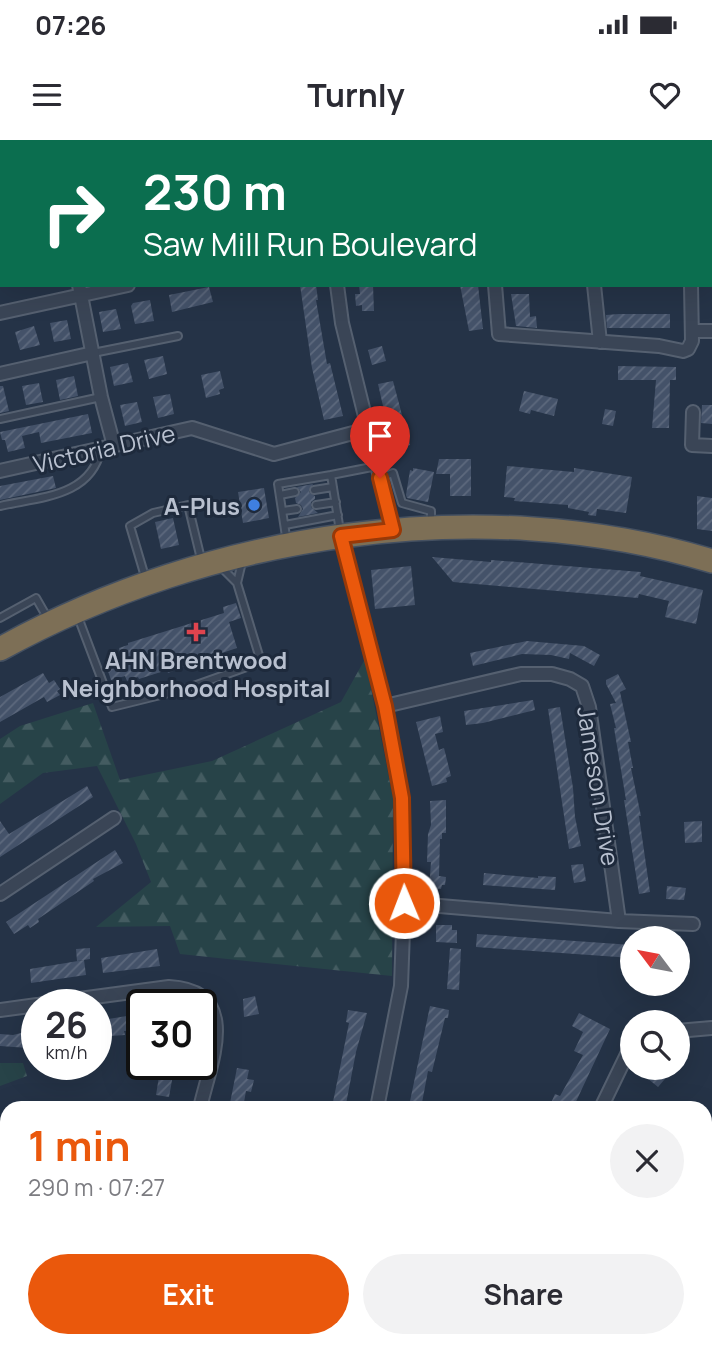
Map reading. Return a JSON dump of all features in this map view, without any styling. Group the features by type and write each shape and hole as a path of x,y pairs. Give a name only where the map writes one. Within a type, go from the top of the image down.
{"highway":[{"path":"0,649 76,612 147,583 244,554 286,535 340,526 393,530 507,528 569,533 629,542 712,561"}],"street":[{"path":"0,313 80,290 109,287"},
{"path":"337,287 342,323 393,530"},
{"path":"495,287 499,334 659,346 683,351 688,349 692,341 691,287"},
{"path":"594,287 600,342"},
{"path":"80,290 114,446"},
{"path":"693,331 712,331"},
{"path":"0,374 93,353"},
{"path":"693,412 692,445 712,446"},
{"name":"Victoria Drive","path":"0,471 191,428 274,454 368,429"},
{"path":"340,526 385,706 402,798 404,903 401,986 378,1101"},
{"name":"Jameson Drive","path":"385,706 521,674 552,674 570,679 582,687 589,707 619,921"},
{"path":"0,894 114,818"},
{"path":"404,903 619,921 693,924"},
{"path":"112,995 183,987 198,994 209,1004 216,1016 217,1031 202,1101"},
{"path":"0,1010 21,1007"},
{"path":"690,1030 712,1028"},
{"path":"604,1101 620,1069"}],"lane":[{"path":"93,353 178,336"},
{"path":"0,419 102,397"},
{"path":"0,506 64,492 87,478 93,470 100,449"},
{"path":"286,535 278,484 331,475 378,472 393,473 402,503 431,511 431,528"},
{"path":"331,475 340,526"},
{"path":"314,490 334,487"},
{"path":"280,495 295,492"},
{"path":"316,505 336,502"},
{"path":"147,583 130,526 153,513 188,505 209,564 237,583"},
{"path":"283,512 297,509"},
{"path":"76,612 112,707 185,689 261,662 237,583 244,554"},
{"path":"0,618 36,598 50,624"}],"green space":[{"path":"365,659 393,797 392,976 180,954 170,926 96,927 151,882 136,844 97,766 43,773 0,804 0,739 20,726 93,703 120,780 212,761 341,702"},
{"path":"0,1063 21,1063 21,1078 0,1086"}],"building":[{"path":"209,287 213,302 172,312 169,295"},
{"path":"300,287 316,287 327,364 330,363 343,416 324,420 312,368"},
{"path":"359,287 373,287 374,311 362,311 362,305 356,306 355,294 360,294"},
{"path":"460,287 478,287 483,329 469,331"},
{"path":"511,294 529,294 530,317 536,316 537,328 516,326"},
{"path":"150,300 154,321 135,324 131,306 133,303"},
{"path":"116,309 121,329 103,332 99,312"},
{"path":"670,314 670,328 607,328 606,315"},
{"path":"67,320 71,339 54,342 50,323"},
{"path":"34,326 40,345 20,350 15,332"},
{"path":"382,346 386,361 372,365 368,350"},
{"path":"163,356 167,374 149,379 144,360"},
{"path":"128,363 133,382 114,386 110,367"},
{"path":"618,366 676,367 676,380 670,380 669,428 652,428 656,380 618,380"},
{"path":"220,371 224,388 219,390 220,394 206,398 201,375"},
{"path":"74,376 78,396 60,400 56,380"},
{"path":"393,381 410,445 393,450 378,384"},
{"path":"39,383 43,402 26,405 22,386"},
{"path":"0,386 3,386 9,411 0,413"},
{"path":"524,391 558,399 554,416 531,410 530,414 519,411"},
{"path":"170,394 174,414 158,418 153,397"},
{"path":"137,402 142,422 125,426 120,405"},
{"path":"702,405 712,405 712,424 701,423"},
{"path":"605,409 616,411 613,426 602,424"},
{"path":"88,414 92,433 41,443 39,432 22,436 25,448 8,452 5,440 2,440 0,432"},
{"path":"439,459 471,459 471,496 450,496 450,474 436,474"},
{"path":"507,466 574,472 574,468 632,477 626,513 597,509 596,516 568,508 568,505 514,501 515,498 504,497"},
{"path":"413,468 434,472 428,502 407,498 410,470 413,471"},
{"path":"53,476 56,488 0,500 0,486"},
{"path":"313,484 309,492 315,499 311,502 311,507 318,513 298,517 303,509 296,503 295,498 301,492 297,487"},
{"name":"A-Plus","path":"264,488 269,518 243,523 238,492"},
{"path":"697,496 712,498 712,531 697,529"},
{"path":"173,518 179,545 161,549 155,522"},
{"path":"432,557 641,572 640,576 703,590 696,624 665,617 669,601 639,594 638,598 453,582"},
{"path":"411,566 415,605 375,609 371,570"},
{"name":"AHN Brentwood Neighborhood Hospital","path":"236,603 241,618 229,622 237,648 213,656 216,666 206,669 203,659 168,673 167,670 139,679 138,677 127,681 125,676 111,680 107,668 123,663 119,648 224,613 223,607"},
{"path":"527,641 584,646 600,655 594,666 570,653 569,659 522,654 473,666 470,653"},
{"path":"43,673 49,683 54,680 60,689 57,691 60,695 47,702 44,697 0,722 0,697"},
{"path":"618,674 626,689 620,692 631,742 628,742 631,768 641,816 650,892 639,894 616,728 610,704 616,703 606,684 606,680"},
{"path":"533,700 535,710 466,725 464,711"},
{"path":"560,707 581,846 569,849 548,709"},
{"path":"440,716 443,732 435,734 439,750 444,748 451,776 446,778 447,782 432,786 416,722"},
{"path":"87,786 93,797 0,857 0,821 9,834"},
{"path":"446,800 446,833 442,833 440,839 439,876 446,877 445,885 442,885 441,889 429,888 431,862 427,862 431,825 430,801"},
{"path":"702,821 702,842 685,843 684,822"},
{"path":"115,850 123,863 93,879 94,881 38,919 39,922 30,928 28,925 14,934 6,922"},
{"path":"583,864 586,881 574,883 571,865"},
{"path":"484,873 556,877 555,890 483,885"},
{"path":"667,886 686,888 684,900 666,899"},
{"path":"436,925 452,925 452,930 457,930 457,943 436,942"},
{"path":"477,934 620,944 620,957 476,947"},
{"path":"90,948 90,959 77,961 76,949"},
{"path":"450,948 461,949 459,990 447,989"},
{"path":"157,949 160,966 103,973 101,958"},
{"path":"84,960 86,975 31,983 30,969"},
{"path":"255,996 259,1014 244,1017 243,999"},
{"path":"430,1006 449,1010 432,1072 428,1071 422,1101 410,1101"},
{"path":"348,1010 367,1013 347,1101 333,1101 349,1023 346,1022"},
{"path":"579,1013 610,1029 576,1101 552,1101 555,1094 560,1096 583,1055 574,1051 583,1032 572,1026"},
{"path":"126,1016 125,1035 112,1036 112,1018"},
{"path":"21,1033 21,1048 0,1046 0,1034"},
{"path":"237,1068 249,1070 247,1079 254,1080 251,1092 246,1091 244,1101 230,1101"},
{"path":"158,1080 172,1080 169,1097 156,1095"},
{"path":"649,1080 664,1080 658,1087"}],"place":[{"name":"A-Plus","path":"254,505"},
{"name":"AHN Brentwood Neighborhood Hospital","path":"196,632"}],"route":[{"path":"380,478 393,530 341,536 385,706 402,798 404,903"}]}
